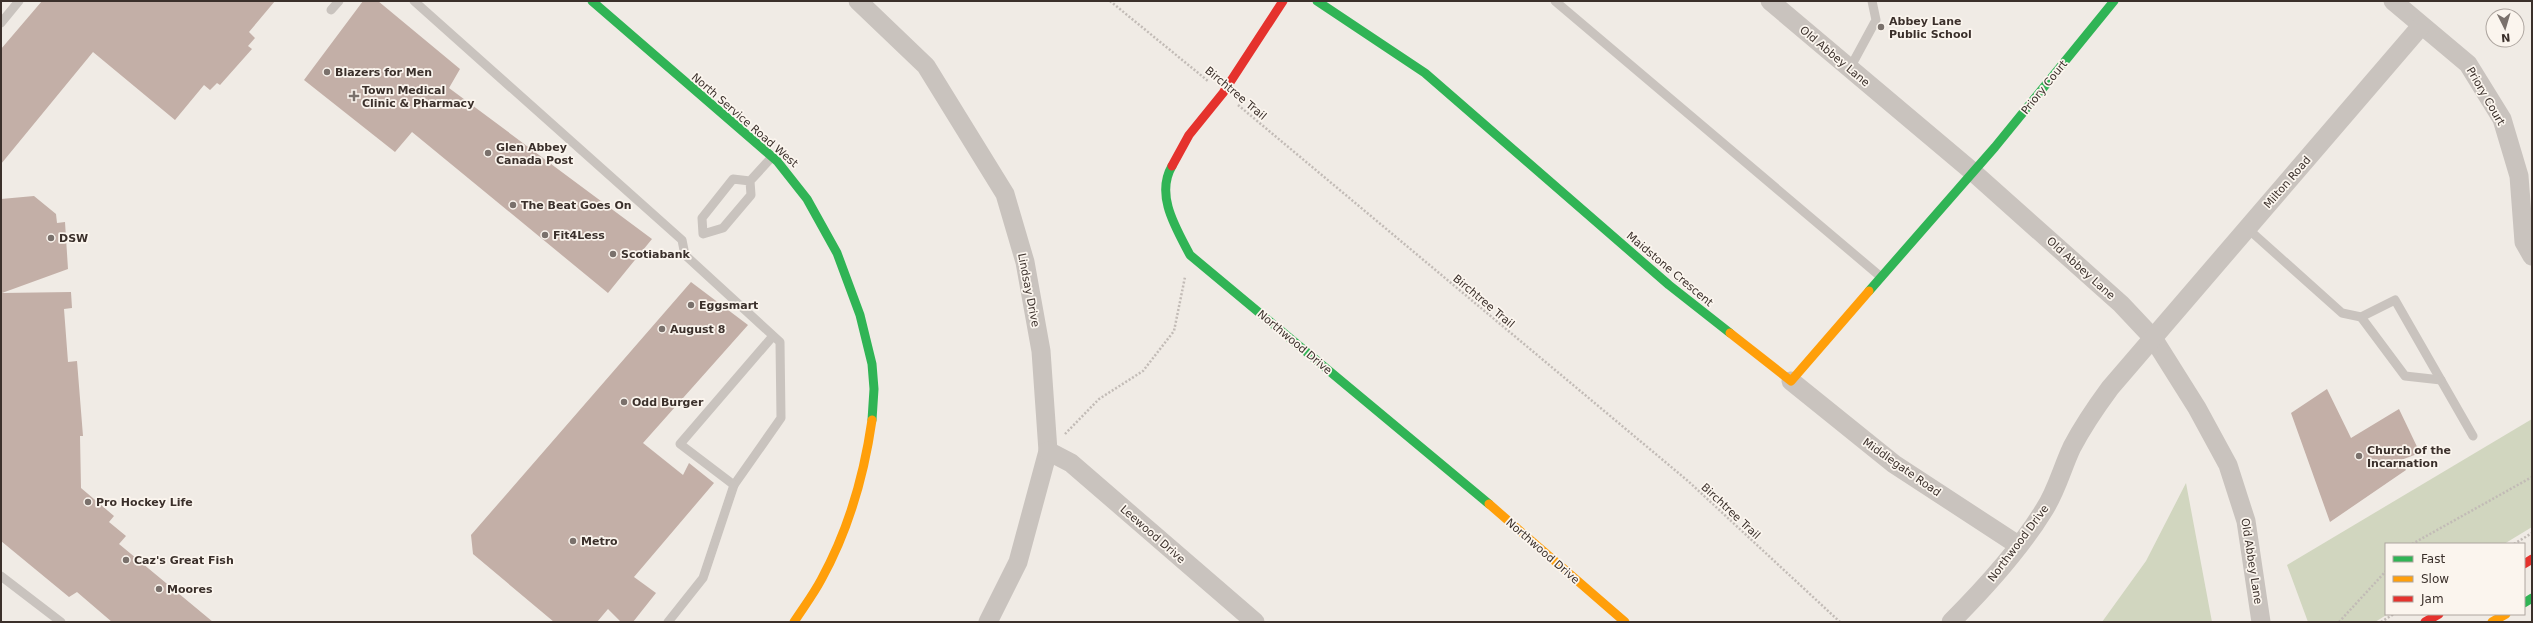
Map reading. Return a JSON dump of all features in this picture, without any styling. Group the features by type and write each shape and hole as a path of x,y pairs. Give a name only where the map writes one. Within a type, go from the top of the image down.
{"street":[{"name":"North Service Road West","path":"592,1 772,157 799,185 829,234 850,285 872,364 870,429 863,470 850,514 822,578 794,622"},
{"name":"Lindsay Drive","path":"858,1 926,66 1005,194 1025,262 1041,351 1048,451 1018,562 988,622"},
{"name":"Northwood Drive","path":"1283,1 1223,93 1189,135 1165,177 1169,216 1190,255 1495,509 1625,622"},
{"name":"Maidstone Crescent","path":"1318,1 1425,73 1669,285 1791,381"},
{"name":"Old Abbey Lane","path":"1770,1 1973,172 2121,304 2153,338 2198,408 2228,465 2246,521 2261,622"},
{"name":"Priory Court","path":"1973,172 2114,1"},
{"name":"Priory Court","path":"2393,1 2468,64 2502,119 2526,179 2524,242 2532,256"},
{"name":"Milton Road","path":"2153,338 2421,26"},
{"path":"1791,381 1973,172"},
{"name":"Northwood Drive","path":"1951,622 1975,598 2018,545 2047,505 2084,424 2110,388 2153,338"},
{"name":"Middlegate Road","path":"1791,381 1894,464 2018,545"},
{"name":"Leewood Drive","path":"1048,451 1071,463 1255,622"},
{"path":"2426,622 2437,615"},
{"path":"2492,622 2504,615"}],"lane":[{"path":"1,23 18,1"},
{"path":"331,10 339,1"},
{"path":"414,1 682,240 685,255 780,342 781,418 734,486 703,578 668,622"},
{"path":"1555,1 1882,277"},
{"path":"1850,68 1876,20 1872,1"},
{"path":"750,181 733,179 702,218 703,234 723,228 751,195 750,181 772,157"},
{"path":"2247,228 2342,313 2361,317 2395,300 2473,436"},
{"path":"2361,317 2405,376 2441,380"},
{"path":"734,486 680,444 772,336"},
{"path":"1,576 61,622"}],"path":[{"name":"Birchtree Trail","path":"1110,1 1223,93 1688,481 1840,622"},
{"path":"1048,451 1100,399 1143,371 1174,331 1190,255"},
{"path":"2414,543 2532,476"},
{"path":"2516,543 2532,533"},
{"path":"2339,622 2385,572"},
{"path":"2381,622 2392,615"}],"green space":[{"path":"2532,419 2532,527 2506,543 2385,543 2385,615 2386,615 2375,622 2308,622 2287,565"},
{"path":"2186,483 2212,622 2102,622 2146,561"}],"building":[{"path":"42,1 275,1 249,32 255,38 248,46 252,49 220,85 217,83 210,90 204,85 175,120 93,52 1,164 1,49"},
{"path":"363,1 378,1 460,69 449,88 652,239 608,293 412,132 395,152 304,80"},
{"path":"34,196 56,214 57,223 65,222 68,269 2,293 71,292 72,308 64,309 68,362 77,361 83,436 80,436 81,488 114,516 109,522 126,536 119,544 213,622 112,622 77,592 69,597 1,541 1,199"},
{"path":"691,282 748,325 643,443 683,475 689,463 714,483 634,577 656,593 633,622 621,622 608,609 597,622 554,622 473,554 471,535"},
{"name":"Church of the Incarnation","path":"2327,389 2351,438 2399,409 2420,453 2401,460 2406,470 2330,522 2291,413"}],"traffic: fast":[{"path":"592,1 777,161 807,199 837,253 860,315 872,364 874,389 872,420"},
{"path":"1317,1 1425,73 1669,285 1730,333"},
{"path":"1869,291 1995,147 2114,1"},
{"path":"1172,166 1167,177 1166,188 1169,211 1190,255 1489,504"},
{"path":"2525,602 2532,598"}],"traffic: slow":[{"path":"1730,333 1791,381 1869,291"},
{"path":"794,622 821,580 831,561 847,523 854,503 864,462 872,420"},
{"path":"1489,504 1625,622"},
{"path":"2492,622 2504,615"}],"traffic: jam":[{"path":"1172,166 1189,135 1223,93 1283,1"},
{"path":"2525,563 2532,559"},
{"path":"2425,622 2437,615"}],"place":[{"name":"Abbey Lane Public School","path":"1881,27"},
{"name":"Blazers for Men","path":"327,72"},
{"name":"Town Medical Clinic & Pharmacy","path":"354,96"},
{"name":"Glen Abbey Canada Post","path":"488,153"},
{"name":"The Beat Goes On","path":"513,205"},
{"name":"Fit4Less","path":"545,235"},
{"name":"DSW","path":"51,238"},
{"name":"Scotiabank","path":"613,254"},
{"name":"Eggsmart","path":"691,305"},
{"name":"August 8","path":"662,329"},
{"name":"Odd Burger","path":"624,402"},
{"name":"Church of the Incarnation","path":"2359,456"},
{"name":"Pro Hockey Life","path":"88,502"},
{"name":"Metro","path":"573,541"},
{"name":"Caz's Great Fish","path":"126,560"},
{"name":"Moores","path":"159,589"}]}
